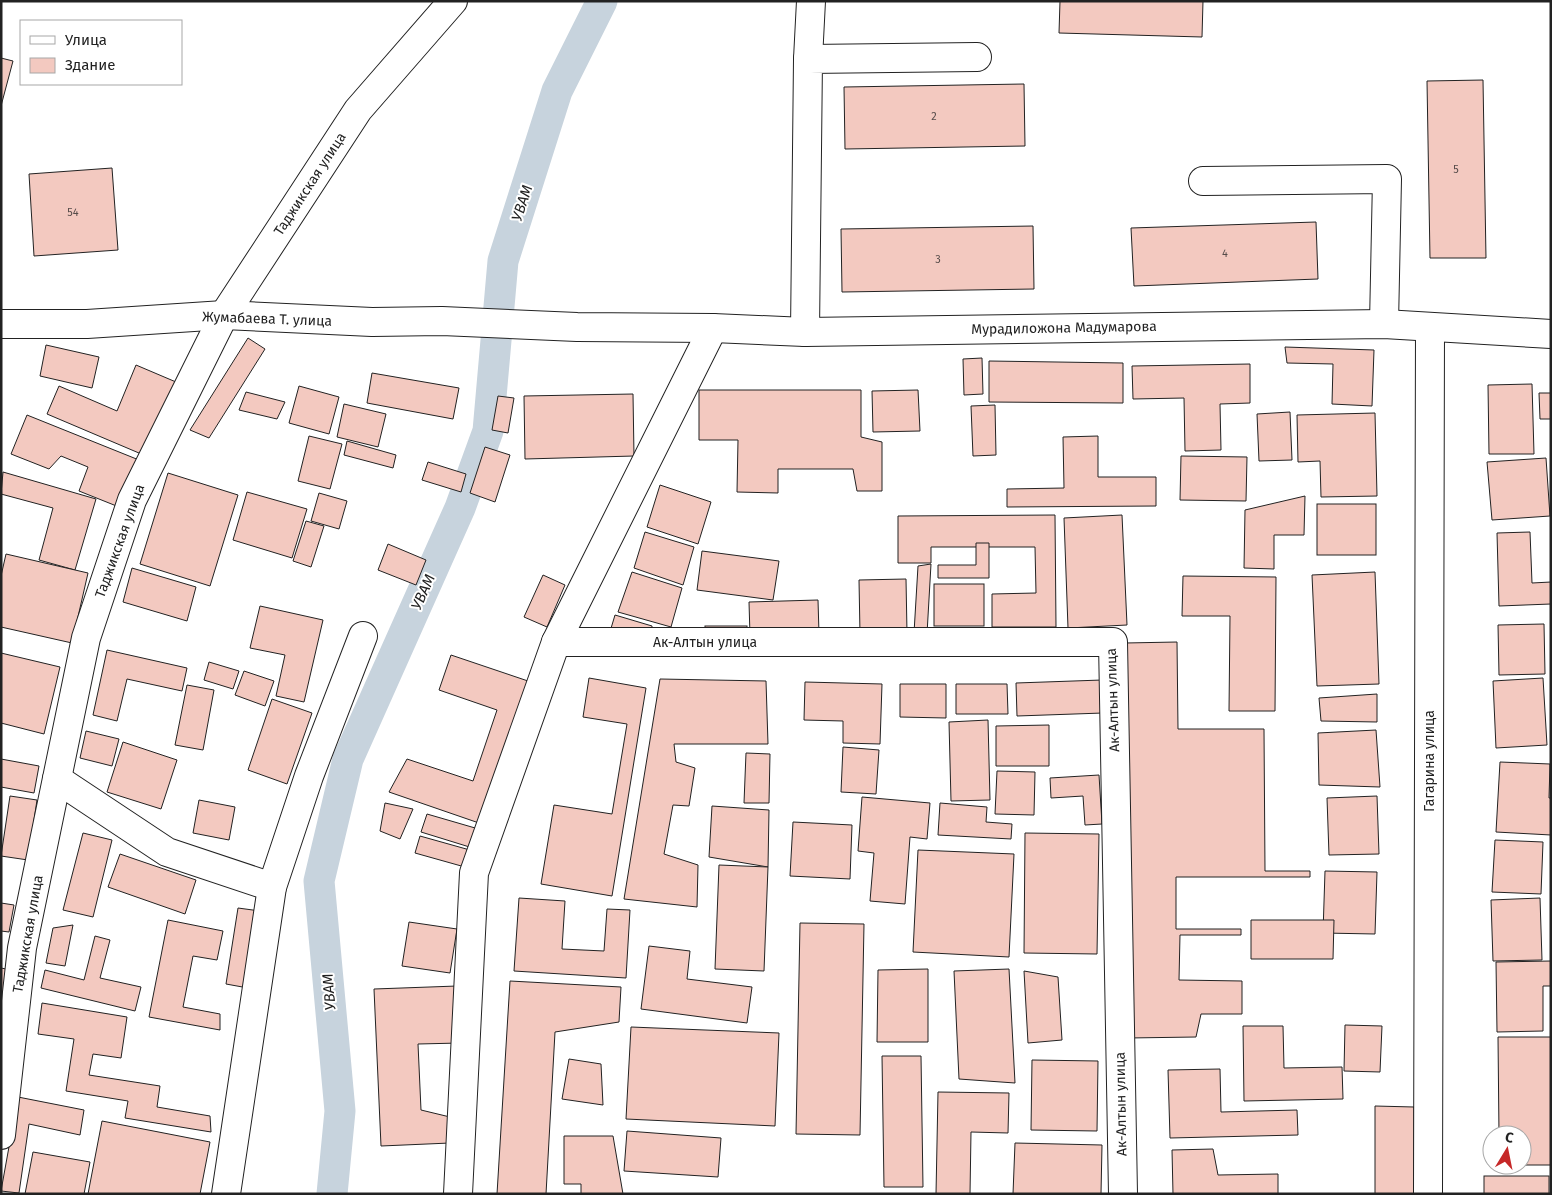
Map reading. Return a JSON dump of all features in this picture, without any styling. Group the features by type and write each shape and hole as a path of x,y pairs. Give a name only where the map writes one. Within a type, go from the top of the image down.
{"street":[{"name":"Таджикская улица","path":"1,1135 12,946 57,779 86,638 132,500 224,315 358,110 453,1"},
{"path":"805,332 808,59 811,1"},
{"path":"808,59 977,56"},
{"path":"1203,181 1387,179 1384,324"},
{"name":"Жумабаева Т. улица","path":"1,324 87,324 224,315 372,322 442,321 576,327"},
{"name":"Мурадиложона Мадумарова","path":"576,327 713,328 805,332 1384,324 1551,334"},
{"path":"458,1194 474,873 556,642 713,328"},
{"name":"Гагарина улица","path":"1428,1194 1430,328"},
{"path":"226,1194 272,887 309,776 363,636"},
{"name":"Ак-Алтын улица","path":"556,642 1113,642 1123,1194"},
{"path":"57,779 167,852 272,887"}],"building":[{"path":"1060,1 1203,1 1202,37 1059,33"},
{"path":"1,58 13,61 1,106"},
{"path":"1483,80 1486,258 1430,258 1427,81"},
{"path":"1024,84 1025,146 845,149 844,87"},
{"path":"112,168 118,250 34,256 29,174"},
{"path":"1316,222 1318,279 1134,286 1131,228"},
{"path":"1033,226 1034,289 842,292 841,229"},
{"path":"248,338 265,349 209,438 190,430"},
{"path":"46,345 99,357 92,388 40,376"},
{"path":"1285,347 1374,350 1372,406 1332,404 1333,364 1287,363"},
{"path":"982,358 983,394 964,395 963,359"},
{"path":"989,361 1123,363 1123,403 989,402"},
{"path":"1250,364 1250,403 1220,404 1221,450 1185,451 1184,398 1133,399 1132,366"},
{"path":"136,365 176,382 146,456 47,414 59,386 117,411"},
{"path":"372,373 459,388 453,419 367,403"},
{"path":"1532,384 1534,454 1489,454 1488,385"},
{"path":"299,386 339,397 329,434 289,423"},
{"path":"699,390 861,390 861,437 882,442 882,491 857,491 853,469 778,469 778,493 737,492 738,440 699,440"},
{"path":"918,390 920,431 873,432 872,391"},
{"path":"246,392 285,402 277,419 239,410"},
{"path":"1539,393 1551,393 1551,419 1540,419"},
{"path":"633,394 634,456 525,459 524,396"},
{"path":"498,396 514,398 508,433 492,430"},
{"path":"344,404 386,414 378,447 337,437"},
{"path":"995,405 996,455 973,456 971,406"},
{"path":"1290,412 1292,460 1259,461 1257,414"},
{"path":"1375,413 1377,496 1321,497 1320,461 1298,462 1297,415"},
{"path":"27,415 139,460 119,507 79,491 88,467 61,456 49,469 11,454"},
{"path":"309,436 342,444 330,489 298,481"},
{"path":"1098,436 1098,477 1156,477 1156,506 1007,507 1007,489 1064,488 1063,437"},
{"path":"347,441 396,455 393,468 344,455"},
{"path":"485,447 510,455 495,502 470,493"},
{"path":"1181,456 1247,457 1246,501 1180,500"},
{"path":"1546,458 1550,516 1492,520 1487,462"},
{"path":"428,462 466,474 461,492 422,480"},
{"path":"3,472 96,499 75,570 39,560 53,508 1,494"},
{"path":"168,473 238,495 210,586 140,564"},
{"path":"660,485 711,502 698,544 647,527"},
{"path":"247,492 307,509 292,558 233,540"},
{"path":"319,493 347,501 339,529 311,521"},
{"path":"1305,496 1304,535 1274,535 1274,569 1244,568 1245,510"},
{"path":"1317,504 1376,504 1376,555 1317,555"},
{"path":"1055,515 1056,627 992,627 992,594 1036,593 1035,547 931,547 931,563 898,563 898,516"},
{"path":"1122,515 1127,625 1068,628 1064,518"},
{"path":"306,521 324,526 311,567 293,561"},
{"path":"645,532 694,547 683,585 634,568"},
{"path":"1530,532 1532,583 1551,582 1551,604 1499,606 1497,533"},
{"path":"976,543 989,543 989,578 938,578 938,565 976,565"},
{"path":"388,544 426,560 416,585 378,570"},
{"path":"702,551 779,561 773,600 697,590"},
{"path":"6,554 88,573 72,643 1,627 1,576"},
{"path":"931,564 927,634 914,633 918,566"},
{"path":"132,568 196,587 187,621 123,602"},
{"path":"632,572 682,588 671,627 618,612"},
{"path":"1375,572 1379,684 1317,686 1312,575"},
{"path":"543,575 565,585 547,627 524,617"},
{"path":"1183,576 1276,577 1275,711 1229,711 1230,616 1182,616"},
{"path":"906,579 907,633 860,634 859,580"},
{"path":"934,584 984,584 984,626 934,626"},
{"path":"818,600 819,634 750,636 749,602"},
{"path":"260,606 323,620 304,702 276,696 285,655 250,648"},
{"path":"615,615 652,626 652,637 609,635"},
{"path":"1544,624 1545,674 1499,675 1498,625"},
{"path":"705,626 747,626 747,636 705,636"},
{"path":"1177,642 1178,729 1264,729 1265,871 1310,871 1310,877 1176,877 1176,929 1241,929 1241,935 1180,935 1179,980 1242,981 1242,1014 1201,1014 1196,1037 1128,1038 1125,643"},
{"path":"107,650 187,668 182,691 127,679 117,721 93,715"},
{"path":"1,653 60,667 44,734 1,723"},
{"path":"451,655 528,681 479,823 389,792 407,759 473,781 497,710 439,690"},
{"path":"209,662 239,671 233,689 204,680"},
{"path":"244,671 274,681 265,706 235,695"},
{"path":"589,678 646,688 612,896 541,884 554,805 612,814 627,724 583,717"},
{"path":"1543,678 1547,745 1496,748 1493,681"},
{"path":"660,679 766,681 768,744 674,744 676,762 695,768 689,806 673,805 664,854 698,865 697,907 624,899"},
{"path":"1102,680 1103,713 1017,716 1016,683"},
{"path":"805,682 882,684 880,744 843,743 843,721 804,720"},
{"path":"900,684 946,684 946,718 900,717"},
{"path":"956,684 1007,684 1008,714 956,714"},
{"path":"187,685 214,690 203,750 175,745"},
{"path":"1377,694 1377,722 1321,721 1319,698"},
{"path":"272,699 312,713 287,784 248,770"},
{"path":"988,720 990,800 951,801 949,722"},
{"path":"1049,725 1049,766 996,766 996,726"},
{"path":"1376,730 1380,787 1319,785 1318,733"},
{"path":"86,731 119,739 112,766 80,758"},
{"path":"123,742 177,760 161,809 107,792"},
{"path":"843,747 879,750 876,794 841,792"},
{"path":"746,753 770,754 769,803 744,803"},
{"path":"1,759 39,766 34,793 1,787"},
{"path":"1500,762 1550,764 1551,835 1496,832"},
{"path":"997,771 1035,772 1034,815 995,814"},
{"path":"1099,775 1102,824 1085,825 1083,796 1051,798 1050,778"},
{"path":"10,796 37,800 28,860 1,856"},
{"path":"1377,796 1379,854 1329,855 1327,798"},
{"path":"862,797 930,803 927,839 910,837 905,904 870,901 874,853 858,851"},
{"path":"199,800 235,807 229,840 193,833"},
{"path":"385,803 413,809 400,839 380,831"},
{"path":"940,803 987,807 986,822 1012,824 1011,839 938,835"},
{"path":"712,806 769,810 768,867 709,857"},
{"path":"427,814 482,830 476,849 421,832"},
{"path":"793,822 852,825 850,879 790,876"},
{"path":"83,833 112,840 93,917 63,910"},
{"path":"1025,833 1099,834 1097,954 1024,953"},
{"path":"420,836 477,852 472,869 415,853"},
{"path":"1495,840 1543,842 1541,894 1492,892"},
{"path":"918,850 1014,854 1009,957 913,952"},
{"path":"120,854 196,880 185,914 108,887"},
{"path":"719,865 768,867 764,971 715,969"},
{"path":"1325,871 1377,872 1375,934 1323,933"},
{"path":"519,898 565,901 562,949 604,951 607,909 630,910 626,978 514,971"},
{"path":"1540,898 1542,960 1493,961 1491,900"},
{"path":"1,903 14,905 9,932 1,931"},
{"path":"238,908 260,911 248,988 226,984"},
{"path":"168,920 223,931 217,960 193,956 183,1007 220,1014 220,1030 149,1017"},
{"path":"1251,920 1334,920 1333,959 1251,959"},
{"path":"409,922 457,929 450,973 402,966"},
{"path":"800,923 864,924 860,1135 796,1134"},
{"path":"73,925 65,966 46,963 53,928"},
{"path":"95,936 110,940 100,978 141,987 135,1011 41,988 45,970 84,980"},
{"path":"649,946 690,951 687,979 752,987 747,1023 641,1009"},
{"path":"1551,961 1551,986 1543,986 1543,1031 1497,1032 1496,962"},
{"path":"1,968 11,970 1,1012"},
{"path":"928,969 928,1042 877,1042 878,970"},
{"path":"1009,969 1015,1083 959,1079 954,971"},
{"path":"1024,971 1058,977 1062,1040 1028,1043"},
{"path":"510,981 621,987 619,1022 555,1032 546,1194 497,1194"},
{"path":"457,986 460,1043 418,1044 421,1110 450,1117 450,1143 381,1146 374,989"},
{"path":"42,1003 127,1017 121,1058 93,1054 89,1075 160,1086 157,1107 210,1116 211,1132 125,1118 128,1101 66,1091 74,1039 38,1034"},
{"path":"1345,1025 1382,1026 1380,1072 1344,1071"},
{"path":"1243,1026 1283,1026 1284,1068 1342,1067 1343,1099 1244,1101"},
{"path":"631,1027 779,1033 775,1126 626,1119"},
{"path":"1498,1037 1551,1037 1551,1165 1532,1165 1532,1125 1499,1125"},
{"path":"882,1056 921,1056 923,1187 884,1187"},
{"path":"569,1059 601,1064 603,1105 562,1099"},
{"path":"1032,1060 1098,1061 1097,1131 1031,1130"},
{"path":"1220,1069 1221,1112 1297,1110 1298,1135 1170,1138 1168,1070"},
{"path":"938,1092 1009,1093 1008,1133 971,1132 970,1194 936,1194"},
{"path":"18,1097 84,1110 80,1135 29,1124 19,1193 1,1191"},
{"path":"1375,1106 1414,1107 1414,1194 1375,1194"},
{"path":"102,1121 210,1142 200,1194 88,1194"},
{"path":"627,1131 721,1138 718,1177 624,1171"},
{"path":"564,1136 613,1136 623,1194 581,1194 581,1184 564,1184"},
{"path":"1015,1143 1102,1145 1101,1194 1013,1194"},
{"path":"1213,1149 1218,1175 1278,1174 1278,1194 1173,1194 1172,1150"},
{"path":"33,1152 90,1162 84,1194 25,1194"},
{"path":"1484,1176 1549,1176 1549,1194 1484,1194"}],"waterway":[{"name":"УВАМ","path":"332,1194 340,1111 319,881 348,759 460,508 488,431 503,261 557,91 602,1"}]}
